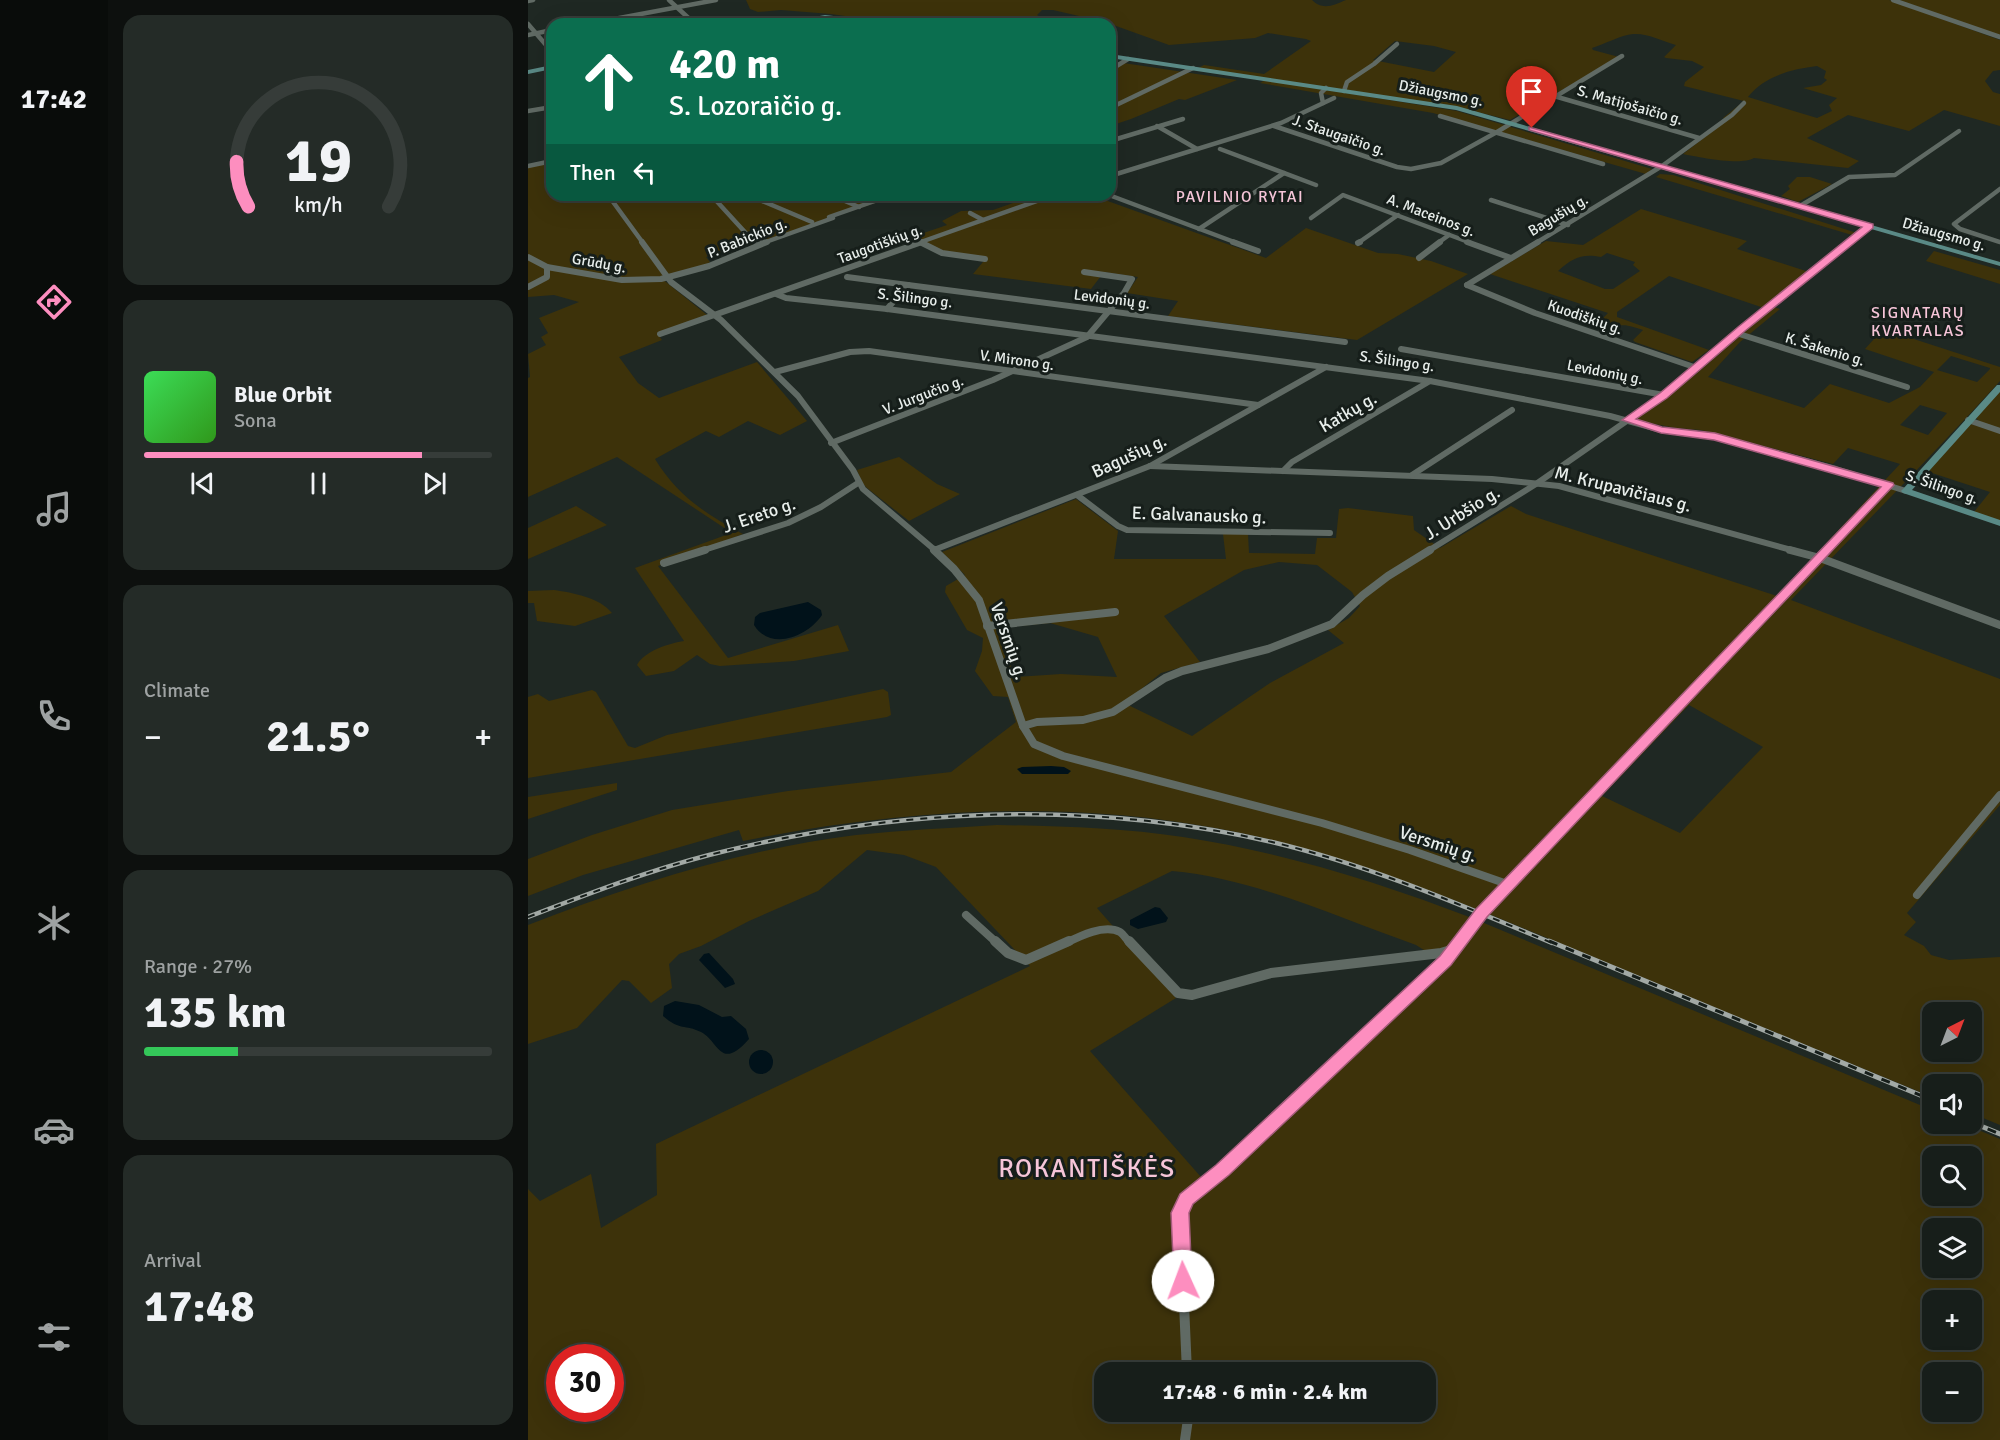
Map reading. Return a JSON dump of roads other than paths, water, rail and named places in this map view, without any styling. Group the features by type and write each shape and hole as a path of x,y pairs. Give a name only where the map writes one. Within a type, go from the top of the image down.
{"street":[{"path":"528,1 533,0"},
{"path":"669,0 688,18"},
{"path":"621,18 716,0"},
{"path":"1893,0 2000,37"},
{"path":"528,24 546,45"},
{"path":"528,35 546,31"},
{"path":"1344,91 1347,82 1374,64 1397,44"},
{"name":"J. Staugaičio g.","path":"1274,126 1396,167 1430,167 1497,132 1622,56"},
{"name":"Džiaugsmo g.","path":"1116,57 1457,108 2000,264"},
{"path":"1116,66 1128,59"},
{"path":"528,72 546,68"},
{"path":"1116,105 1193,68"},
{"path":"1323,103 1321,93 1326,88"},
{"name":"S. Matijošaičio g.","path":"1554,96 1699,138"},
{"path":"1116,174 1274,126 1334,98"},
{"name":"Bagušių g.","path":"1467,285 1662,166 1732,115 1744,103"},
{"path":"528,111 546,107"},
{"path":"1440,116 1603,164"},
{"path":"1116,139 1183,118"},
{"path":"1157,126 1197,149"},
{"path":"1800,206 1849,177 1895,175 1959,131"},
{"path":"1220,149 1316,185"},
{"path":"528,166 546,162"},
{"path":"1199,230 1284,173"},
{"path":"2000,189 1954,224 1960,229 2000,242"},
{"name":"A. Maceinos g.","path":"1311,218 1343,195 1511,258"},
{"path":"1116,198 1258,251"},
{"path":"1491,200 1568,225"},
{"name":"Versmių g.","path":"612,201 668,278 714,315 775,372 803,402 853,470 858,483 934,550 967,583 979,600 1029,739 1044,750 1322,823 1410,850 1510,885"},
{"path":"716,201 754,242 876,201"},
{"path":"762,201 812,222"},
{"path":"845,201 859,207"},
{"name":"Taugotiškių g.","path":"660,334 1037,201"},
{"path":"970,213 983,220"},
{"path":"1358,243 1398,215"},
{"name":"P. Babickio g.","path":"668,278 709,266 741,251 833,218"},
{"name":"J. Urbšio g.","path":"1023,726 1036,722 1083,720 1113,712 1165,678 1182,670 1268,649 1332,624 1363,595 1388,576 1536,484 1664,395 1736,333 1869,226"},
{"path":"1419,258 1449,235"},
{"path":"920,243 942,253 985,259"},
{"name":"Grūdų g.","path":"528,257 547,267 622,280 668,278"},
{"path":"528,287 547,277 547,267"},
{"name":"V. Jurgučio g.","path":"831,443 1012,371 1087,337 1132,279 1084,272"},
{"name":"Levidonių g.","path":"847,277 1345,342"},
{"path":"887,309 908,285"},
{"name":"Kuodiškių g.","path":"1467,285 1535,313 1697,368"},
{"name":"S. Šilingo g.","path":"776,294 826,303 887,309 1430,381 1628,420 1661,430 1715,436 1906,490 2000,523"},
{"name":"K. Šakenio g.","path":"1736,333 1907,387"},
{"name":"Levidonių g.","path":"1401,349 1664,395"},
{"name":"V. Mirono g.","path":"775,372 861,351 1258,405"},
{"name":"Bagušių g.","path":"934,550 1150,466 1326,367"},
{"name":"Katkų g.","path":"1283,471 1292,462 1430,381"},
{"path":"1906,490 2000,387"},
{"path":"1411,476 1512,410"},
{"path":"1968,420 2000,430"},
{"name":"M. Krupavičiaus g.","path":"1150,466 1492,479 1559,486 1820,558 2000,625"},
{"name":"J. Ereto g.","path":"664,563 788,523 821,507 858,483"},
{"path":"1187,1362 1180,1213 1186,1199 1231,1162 1446,960 1482,913 1889,485"},
{"name":"E. Galvanausko g.","path":"1077,495 1118,526 1127,530 1330,533"},
{"path":"987,626 1115,612"},
{"path":"1917,895 2000,795"},
{"path":"966,915 1008,953 1026,960 1095,931 1112,929 1120,932 1178,993 1192,994 1213,992 1271,973 1441,953 1455,949"},
{"path":"1185,1440 1189,1422"}],"railway":[{"path":"528,917 663,868 779,839 849,827 919,819 990,815 1061,815 1132,819 1202,828 1308,851 1414,887 1552,943"},
{"path":"1549,941 1922,1096"},
{"path":"1982,1127 2000,1134"}],"district":[{"name":"PAVILNIO RYTAI","path":"1240,196"},
{"name":"SIGNATARŲ KVARTALAS","path":"1918,321"},
{"name":"ROKANTIŠKĖS","path":"1087,1168"}]}
